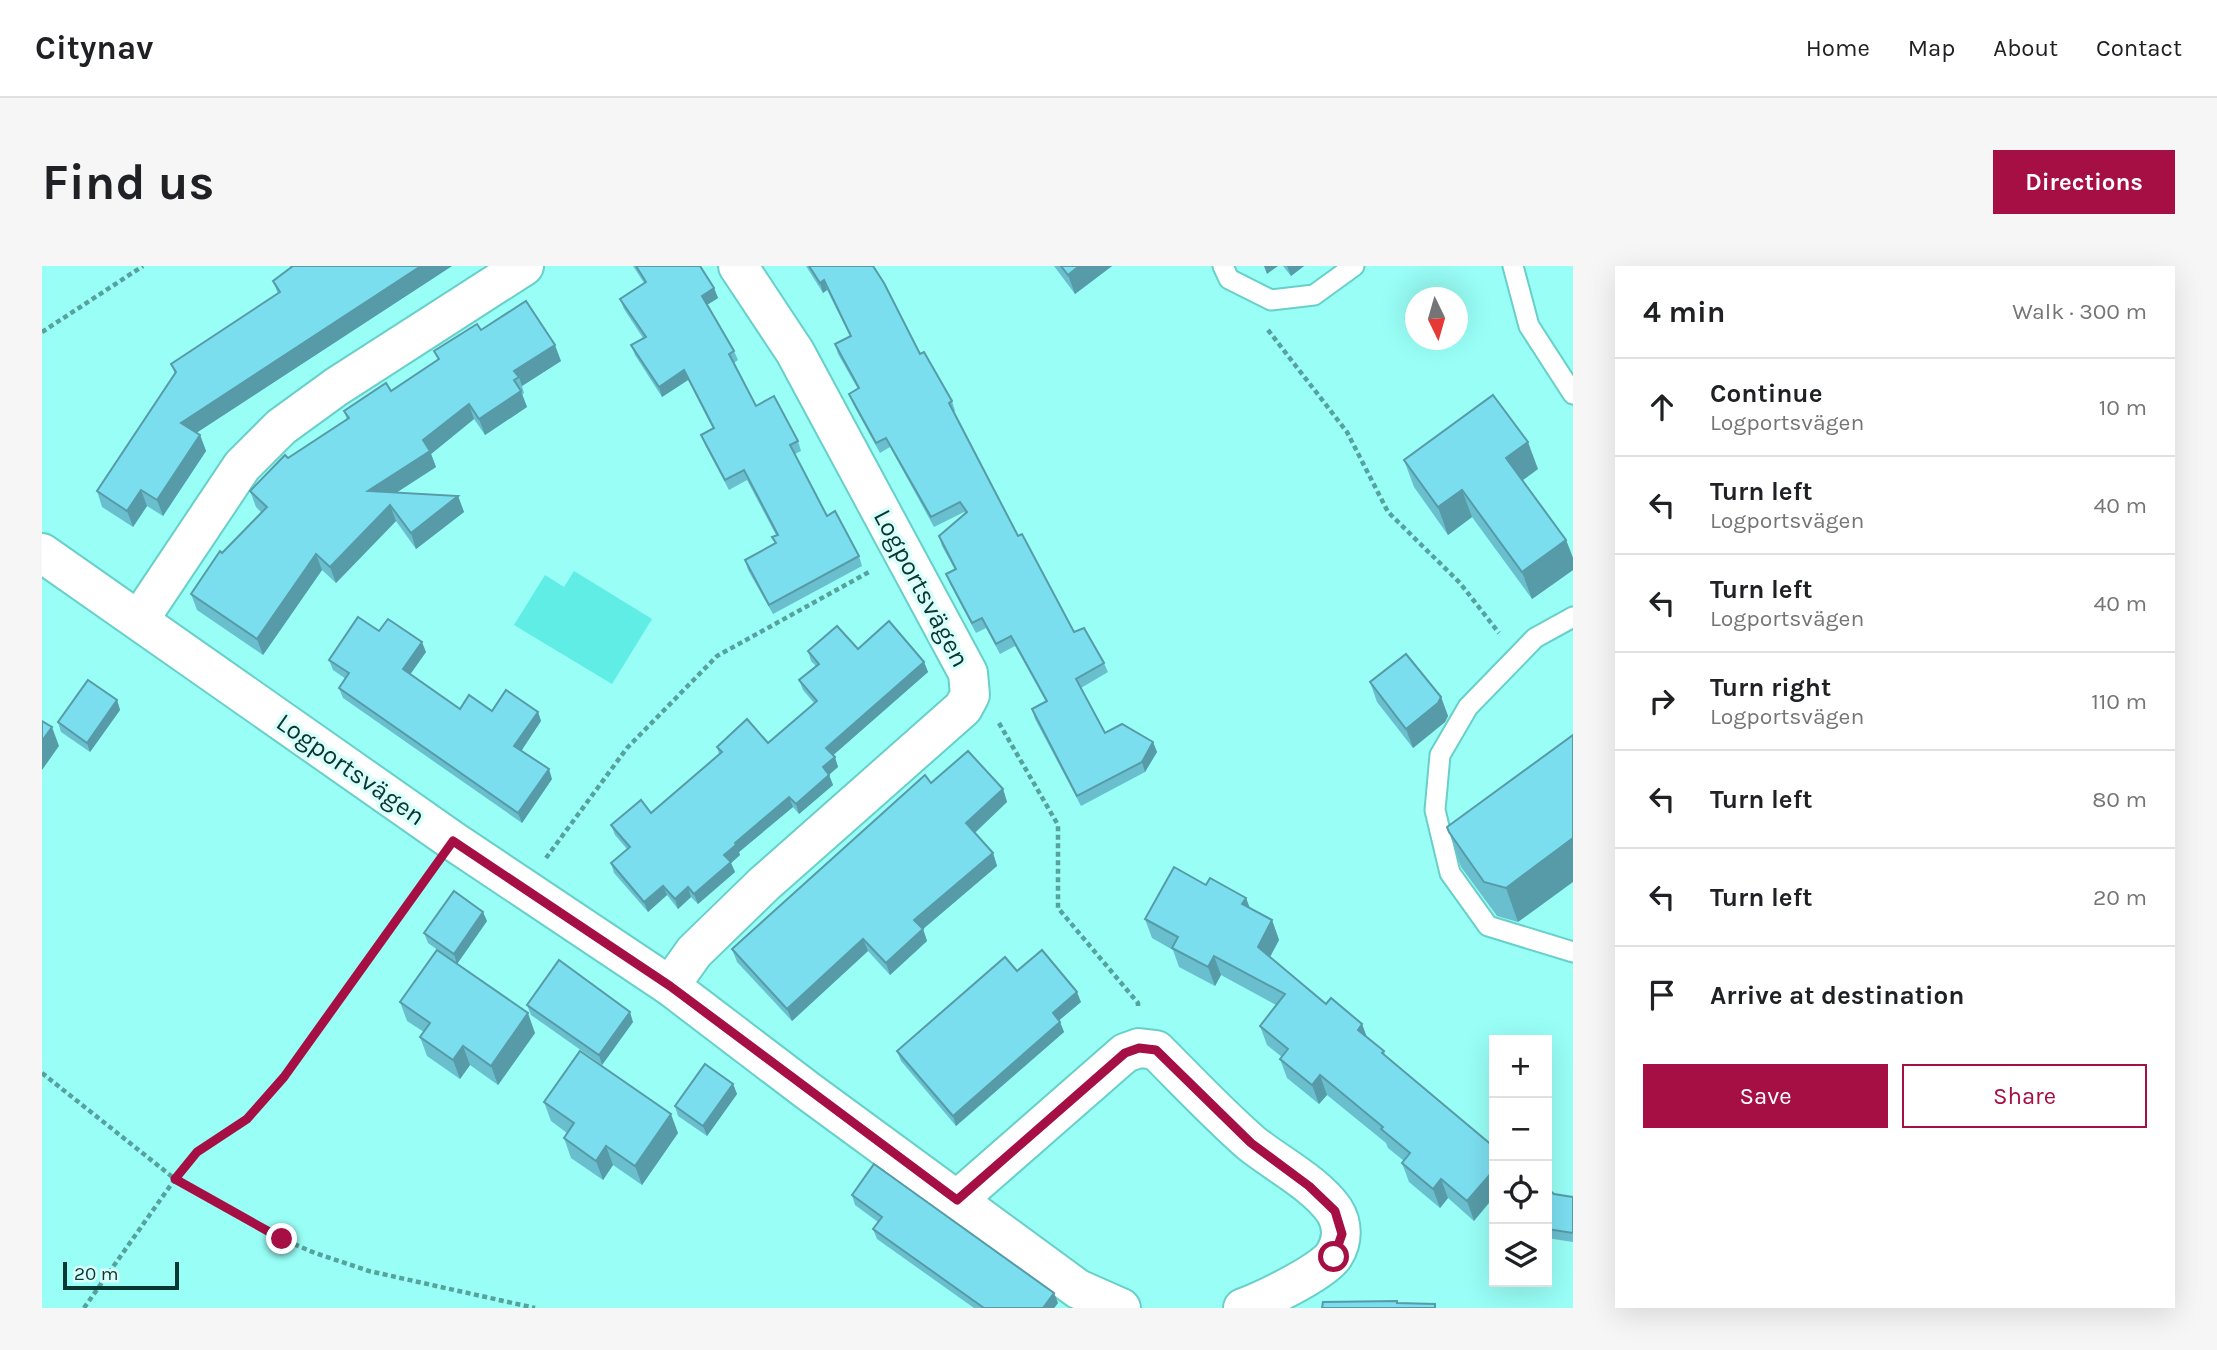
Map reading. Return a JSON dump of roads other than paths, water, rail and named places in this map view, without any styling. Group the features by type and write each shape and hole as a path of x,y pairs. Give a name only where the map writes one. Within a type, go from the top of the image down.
{"street":[{"path":"139,620 242,466 281,427 337,387 524,266"},
{"name":"Logportsvägen","path":"670,986 694,951 783,867 963,708 970,695 968,673 795,352 738,266"},
{"name":"Logportsvägen","path":"42,553 453,841 670,986 1078,1289 1121,1308"},
{"path":"957,1200 1125,1053 1139,1048 1156,1050 1251,1143 1309,1186 1335,1211 1342,1234 1334,1257 1307,1276 1259,1302 1242,1308"}],"lane":[{"path":"1223,266 1229,279 1271,300 1314,295 1354,266"},
{"path":"1513,266 1530,326 1573,394"},
{"path":"1573,617 1535,638 1468,706 1440,755 1435,810 1450,873 1488,926 1573,952"}]}
